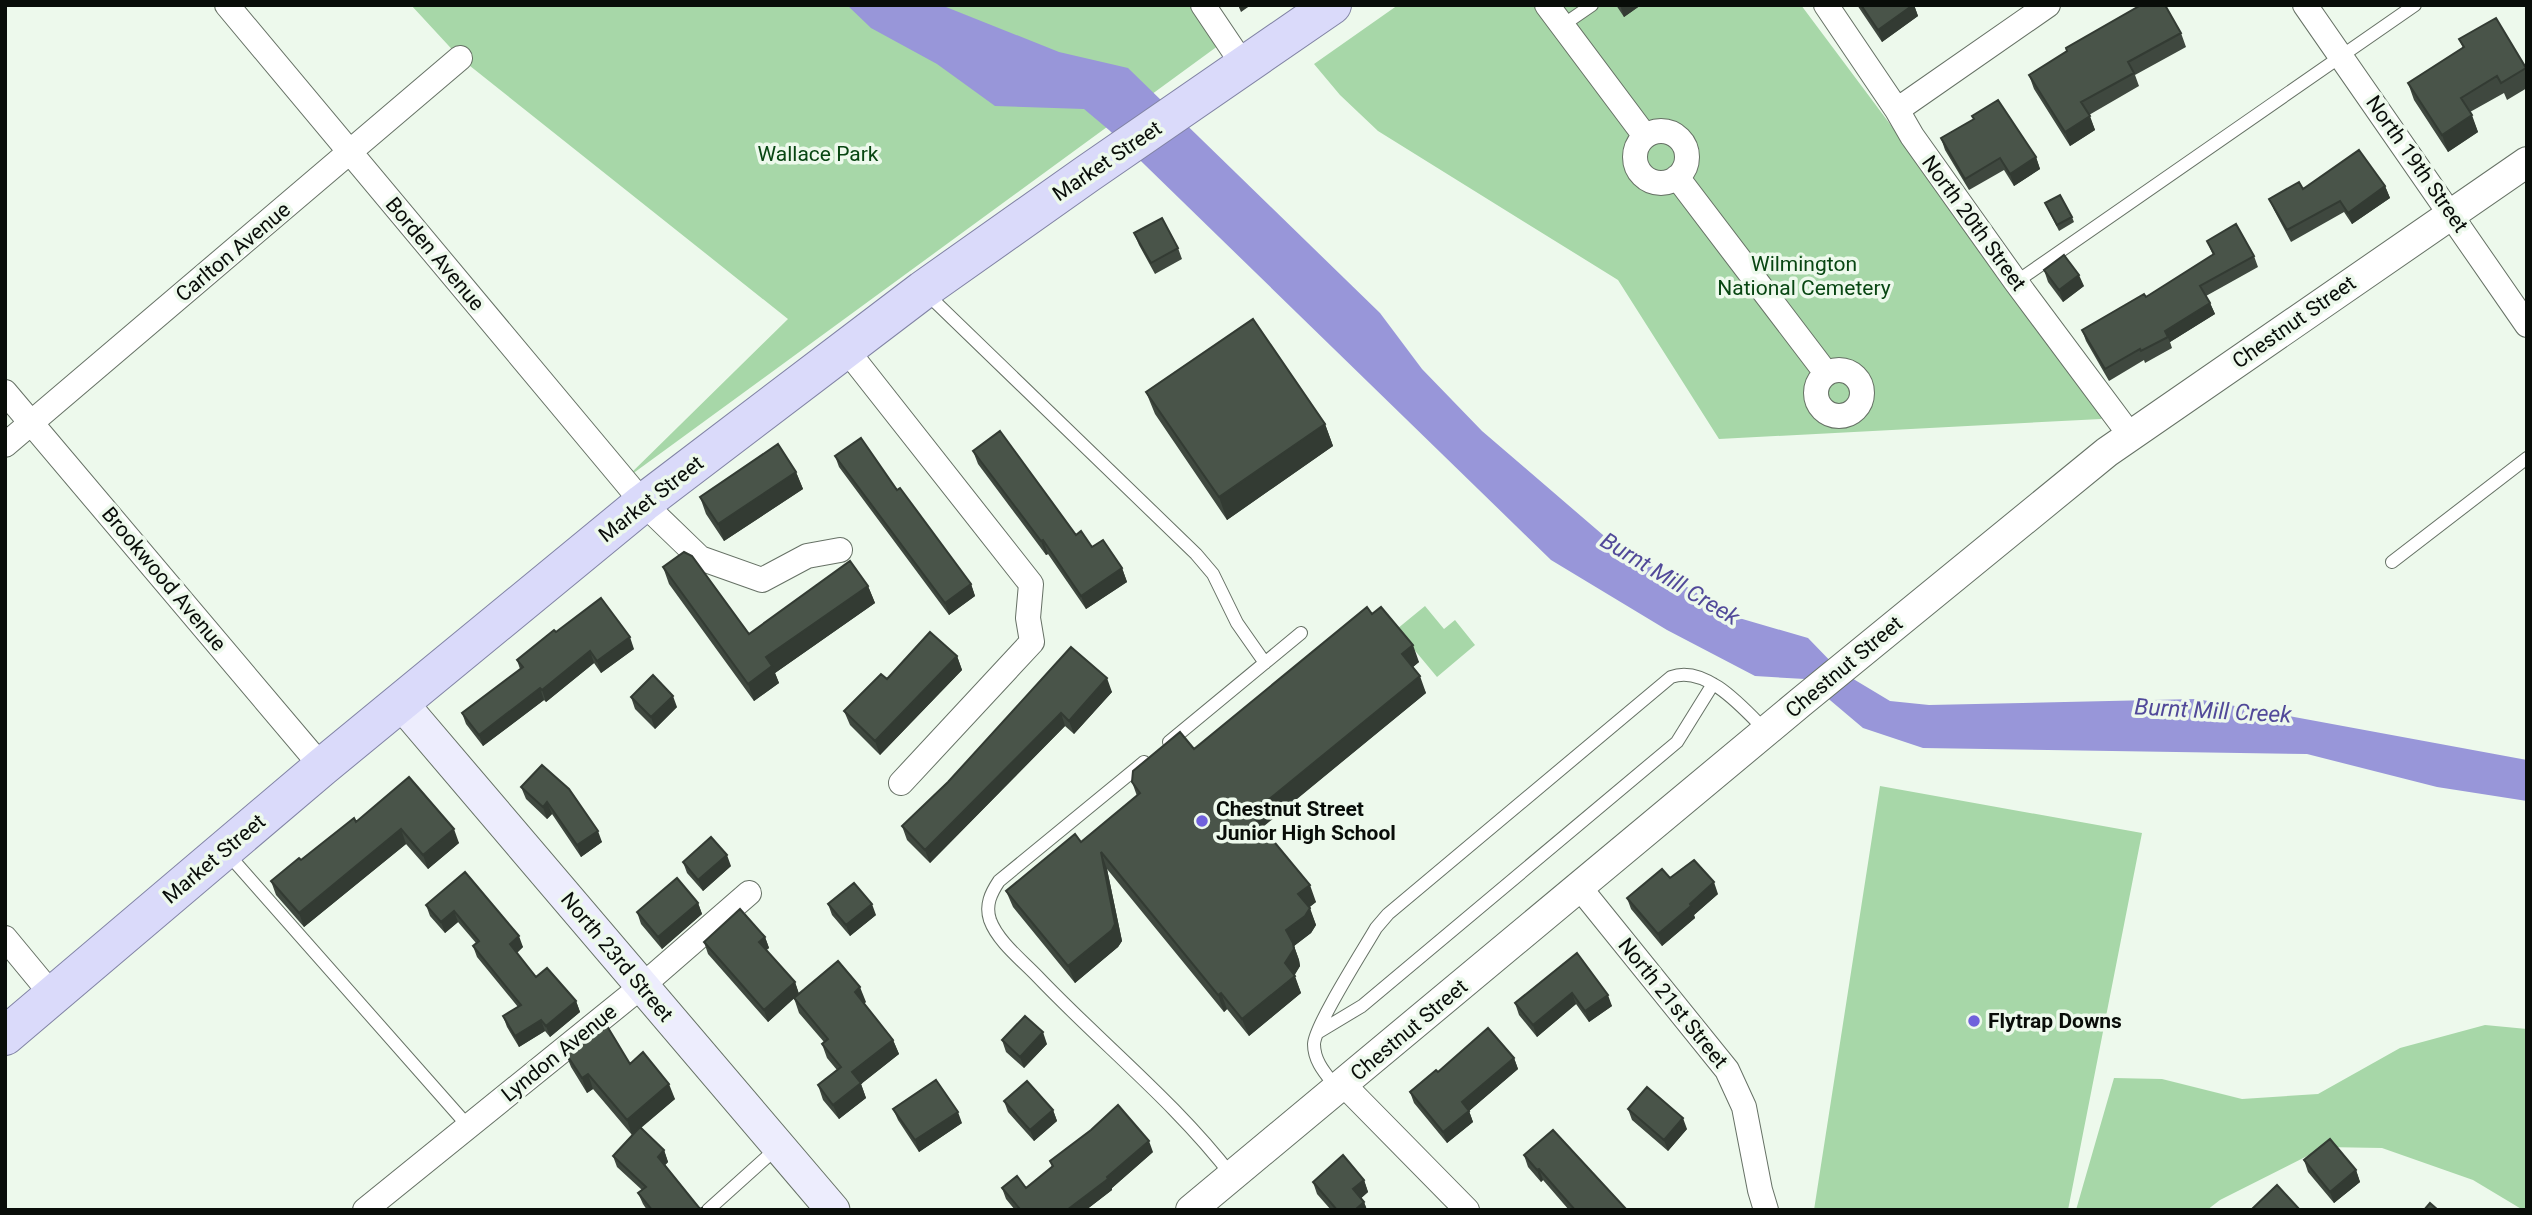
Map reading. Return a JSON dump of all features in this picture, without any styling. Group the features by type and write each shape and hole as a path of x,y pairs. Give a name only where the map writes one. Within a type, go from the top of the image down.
{"main road":[{"name":"Market Street","path":"5,1036 322,767 402,704 643,503 923,290 1332,5"},
{"name":"North 23rd Street","path":"402,704 833,1210"}],"street":[{"name":"Borden Avenue","path":"227,5 643,503 700,558 762,580 807,556 839,550"},
{"path":"1203,5 1244,66"},
{"path":"1547,5 1645,136"},
{"name":"North 20th Street","path":"1826,5 1912,136 2130,435"},
{"path":"1897,110 2048,5"},
{"name":"North 19th Street","path":"2305,5 2527,325"},
{"name":"Carlton Avenue","path":"5,445 460,58"},
{"path":"1661,131 1669,132 1682,141 1687,156 1682,172 1677,177 1660,183 1643,176 1635,160 1636,151 1645,136 1661,131"},
{"name":"Chestnut Street","path":"1191,1210 1801,702 2107,452 2527,162"},
{"path":"1677,177 1826,373"},
{"path":"845,348 1031,584 1028,618 1032,642 901,783"},
{"name":"Brookwood Avenue","path":"5,392 322,767"},
{"name":"North 21st Street","path":"1580,888 1727,1070 1744,1107 1759,1190 1766,1210"},
{"name":"Lyndon Avenue","path":"365,1210 642,986 749,893"},
{"path":"5,938 53,996"},
{"path":"1340,1086 1467,1210"}],"lane":[{"path":"1563,25 1592,5"},
{"path":"2016,282 2415,5"},
{"path":"923,290 1196,554 1213,574 1237,622 1265,663"},
{"path":"2392,562 2527,458"},
{"path":"1232,1176 1208,1145 1057,997 999,936 991,922 988,908 990,893 999,881 1301,633"},
{"path":"1340,1086 1319,1066 1314,1046 1316,1034 1376,928 1388,914 1671,677 1681,673 1713,684 1728,693 1766,731"},
{"path":"1316,1034 1362,1006 1677,742 1713,684"},
{"path":"224,850 468,1126"},
{"path":"708,1210 779,1147"}],"green space":[{"name":"Wallace Park","path":"411,5 1203,5 1226,40 624,480 788,319 460,58"},
{"name":"Wilmington National Cemetery","path":"1398,5 1801,5 2106,413 2101,419 1719,439 1618,280 1378,131 1340,95 1314,64"},
{"path":"1425,606 1444,629 1455,620 1475,645 1437,677 1397,629"},
{"name":"Flytrap Downs","path":"1880,786 2142,833 2068,1210 1814,1210"},
{"path":"2485,1025 2527,1029 2527,1210 2473,1180 2382,1148 2325,1147 2220,1200 2207,1210 2076,1210 2114,1078 2162,1079 2242,1099 2318,1094 2400,1048"}],"water":[{"name":"Burnt Mill Creek","path":"847,5 941,5 1059,52 1128,68 1380,313 1422,369 1482,431 1610,541 1739,618 1808,638 1840,671 1890,701 1929,705 2197,699 2527,760 2527,801 2437,787 2307,754 1923,748 1863,728 1805,679 1755,676 1667,630 1551,560 1109,130 1084,109 995,106 937,64 871,28"}],"building":[{"path":"1861,5 1913,5 1878,30"},
{"path":"2141,5 2165,5 2181,33 2128,62 2134,73 2081,102 2090,116 2065,132 2029,75 2067,51 2066,48"},
{"path":"2496,18 2526,68 2501,83 2497,76 2461,98 2472,115 2442,135 2408,83 2464,47 2459,39"},
{"path":"1998,100 2036,157 2010,174 2000,158 1965,179 1941,138 1974,119 1972,116"},
{"path":"2359,150 2385,186 2348,213 2340,201 2287,230 2269,199 2299,182 2303,189"},
{"path":"2060,195 2072,217 2057,225 2045,203"},
{"path":"1162,218 1178,248 1151,263 1134,233"},
{"path":"2236,224 2254,256 2200,286 2210,303 2165,331 2168,337 2105,369 2082,330 2144,294 2146,297 2214,254 2207,241"},
{"path":"2064,255 2079,275 2059,290 2044,270"},
{"path":"1253,319 1325,424 1219,497 1146,392"},
{"path":"1000,431 1076,535 1081,531 1092,547 1103,540 1122,568 1081,596 1043,540 1041,541 973,451"},
{"path":"861,438 897,490 900,488 971,584 945,603 835,456"},
{"path":"778,444 796,472 718,524 700,497"},
{"path":"684,552 692,556 749,634 850,561 868,586 766,657 772,666 748,684 663,567"},
{"path":"601,598 630,637 597,661 590,651 542,690 540,688 479,735 462,713 523,667 517,660 554,630 556,632"},
{"name":"Chestnut Street Junior High School","path":"1367,607 1372,614 1381,607 1413,645 1402,654 1420,676 1251,814 1310,885 1298,894 1310,908 1305,916 1286,930 1294,949 1285,963 1295,976 1242,1019 1221,993 1218,995 1101,852 1115,924 1112,930 1068,966 1006,891 1075,834 1081,842 1140,793 1132,782 1133,771 1180,732 1194,749"},
{"path":"930,632 957,656 875,741 844,711 881,674 887,679"},
{"path":"1071,647 1107,678 1069,721 1061,713 925,850 902,826 948,782"},
{"path":"653,675 673,696 651,717 631,697"},
{"path":"542,765 569,789 598,831 577,845 547,802 543,807 521,787"},
{"path":"409,777 454,829 423,855 401,829 299,913 271,881 354,818 356,822"},
{"path":"711,837 727,855 698,880 683,862"},
{"path":"1694,860 1714,882 1658,934 1627,898 1662,869 1670,878"},
{"path":"465,872 519,936 510,944 536,977 547,968 576,1001 546,1026 541,1020 515,1036 503,1016 521,1005 473,946 479,941 454,911 441,922 426,905"},
{"path":"677,878 698,903 658,937 637,912"},
{"path":"854,883 872,904 846,925 828,904"},
{"path":"740,909 765,937 759,942 795,982 764,1010 704,942"},
{"path":"1577,953 1608,995 1585,1011 1572,993 1533,1025 1515,1003"},
{"path":"838,961 860,987 855,992 893,1040 852,1072 861,1083 833,1105 818,1085 841,1067 822,1044 828,1039 794,998"},
{"path":"1025,1016 1043,1032 1020,1057 1002,1040"},
{"path":"607,1026 630,1064 643,1052 669,1084 627,1120 588,1074 582,1078 565,1052"},
{"path":"1488,1028 1514,1058 1462,1102 1469,1111 1443,1132 1410,1092 1436,1070 1438,1072"},
{"path":"936,1080 958,1112 915,1140 893,1109"},
{"path":"1027,1081 1053,1110 1030,1130 1004,1101"},
{"path":"1647,1087 1683,1118 1664,1140 1628,1109"},
{"path":"1118,1105 1149,1141 1107,1177 1108,1179 1067,1210 1016,1210 1019,1208 1002,1188 1017,1176 1026,1188 1053,1166 1050,1161 1091,1130"},
{"path":"640,1127 664,1150 658,1157 703,1210 652,1210 638,1193 646,1187 613,1156"},
{"path":"1553,1130 1627,1210 1575,1210 1539,1169 1537,1170 1524,1155"},
{"path":"2330,1139 2356,1170 2330,1192 2304,1160"},
{"path":"1343,1155 1364,1180 1353,1189 1364,1202 1355,1210 1337,1210 1313,1182"},
{"path":"2277,1185 2300,1210 2252,1209"},
{"path":"2430,1203 2438,1210 2424,1210"}],"place":[{"name":"Chestnut Street Junior High School","path":"1202,821"},
{"name":"Flytrap Downs","path":"1974,1021"}]}
